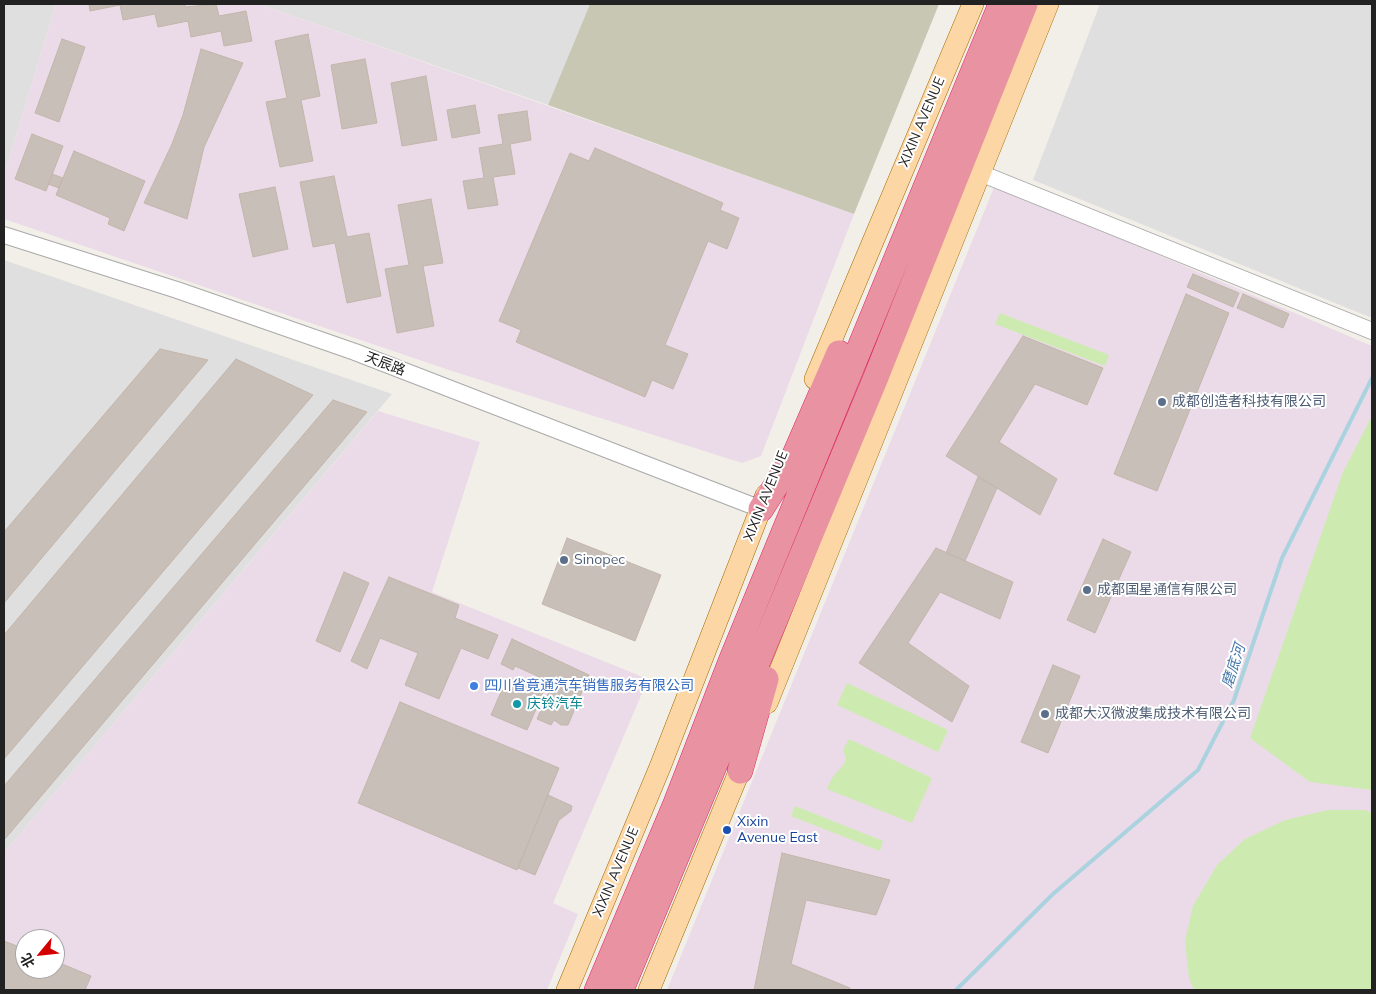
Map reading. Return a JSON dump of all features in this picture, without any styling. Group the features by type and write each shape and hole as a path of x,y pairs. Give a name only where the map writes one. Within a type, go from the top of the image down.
{"highway":[{"name":"XIXIN AVENUE","path":"597,990 676,803 734,652 1001,4"},
{"path":"622,990 874,382 1025,4"},
{"path":"760,509 793,459 854,319 941,149"},
{"path":"740,771 766,676 827,524 874,382"}],"main road":[{"name":"XIXIN AVENUE","path":"567,990 660,767 760,509 973,4"},
{"path":"650,990 1048,4"}],"street":[{"path":"980,173 1369,330"},
{"name":"天辰路","path":"4,234 177,290 355,352 760,509"}],"shaded area":[{"path":"4,4 56,4 4,176"},
{"path":"56,4 259,4 854,214 761,456 742,463 449,370 4,219 4,176"},
{"path":"259,4 590,4 548,105"},
{"path":"590,4 939,4 854,214 548,105"},
{"path":"1100,4 1372,4 1372,318 1033,180"},
{"path":"995,185 1372,346 1372,990 667,990"},
{"path":"4,260 392,394 4,853"},
{"path":"378,411 480,442 432,592 648,679 553,903 578,914 547,990 4,990 4,853"}],"green space":[{"path":"1000,313 1109,355 1105,366 995,324"},
{"path":"1372,416 1372,790 1310,782 1250,738 1343,472"},
{"path":"847,683 948,730 938,752 837,705"},
{"path":"849,739 932,778 912,823 827,789 832,778 844,764 846,758 843,750"},
{"path":"795,806 883,841 880,851 791,816"},
{"path":"1328,810 1365,810 1372,813 1372,990 1194,990 1189,979 1185,941 1193,906 1217,865 1245,839 1285,820"}],"building":[{"path":"89,4 185,4 185,7 216,4 219,16 246,11 252,41 224,46 221,31 191,37 188,21 158,27 155,14 123,20 120,5 90,11"},
{"path":"308,34 320,96 301,100 313,161 280,167 266,102 287,98 275,41"},
{"path":"62,39 85,47 59,122 35,113"},
{"path":"201,49 243,63 204,147 187,219 144,203 172,144 183,115"},
{"path":"365,59 377,123 342,129 331,65"},
{"path":"426,76 437,140 402,146 391,83"},
{"path":"475,105 480,133 452,138 447,110"},
{"path":"527,111 531,140 510,144 515,174 493,177 498,205 468,209 463,181 484,178 479,148 503,144 498,115"},
{"path":"32,134 63,146 46,191 15,179"},
{"path":"595,148 723,203 720,210 739,218 727,249 708,241 665,345 688,354 673,389 652,380 645,397 516,342 521,330 499,321 570,153 589,161"},
{"path":"74,151 145,181 124,231 108,224 110,218 56,195"},
{"path":"52,174 63,178 59,188 48,184"},
{"path":"334,176 347,237 369,233 381,296 347,303 335,243 313,247 300,182"},
{"path":"275,187 288,249 253,257 239,194"},
{"path":"431,199 443,263 423,266 434,326 397,333 385,269 409,265 398,205"},
{"path":"1193,274 1239,293 1233,307 1187,287"},
{"path":"1186,294 1229,313 1157,491 1114,474"},
{"path":"1243,294 1289,314 1283,328 1237,308"},
{"path":"1023,336 1103,368 1087,405 1035,384 999,442 1057,479 1040,515 946,456"},
{"path":"160,349 208,360 4,603 4,532"},
{"path":"236,359 313,395 4,759 4,635"},
{"path":"333,400 367,412 4,840 4,786"},
{"path":"978,477 997,488 965,561 946,553"},
{"path":"567,538 661,575 635,641 542,604"},
{"path":"1103,539 1131,552 1095,633 1067,620"},
{"path":"936,548 1013,582 1000,619 940,592 908,643 969,686 952,722 859,663"},
{"path":"344,572 369,583 340,652 316,641"},
{"path":"389,577 459,605 455,618 498,635 488,659 461,648 439,699 405,685 418,653 380,638 367,669 351,661"},
{"path":"512,639 589,675 568,725 561,725 554,720 551,725 537,719 553,683 515,666 513,670 501,664"},
{"path":"1053,665 1080,676 1048,753 1021,742"},
{"name":"庆铃汽车","path":"507,678 543,693 527,730 491,715"},
{"path":"400,702 559,768 517,870 358,803"},
{"path":"548,795 572,806 571,811 559,820 535,875 518,868"},
{"path":"782,853 890,880 876,915 806,900 791,964 850,988 849,990 754,990"},
{"path":"4,941 15,945 15,979 65,979 65,965 91,976 85,990 4,990"}],"waterway":[{"name":"磨底河","path":"956,990 1053,894 1198,770 1234,700 1282,558 1372,378"}],"place":[{"name":"成都创造者科技有限公司","path":"1162,402"},
{"name":"Sinopec","path":"564,560"},
{"name":"成都国星通信有限公司","path":"1087,590"},
{"name":"四川省竟通汽车销售服务有限公司","path":"474,686"},
{"name":"庆铃汽车","path":"517,704"},
{"name":"成都大汉微波集成技术有限公司","path":"1045,714"},
{"name":"Xixin Avenue East","path":"727,830"}]}
